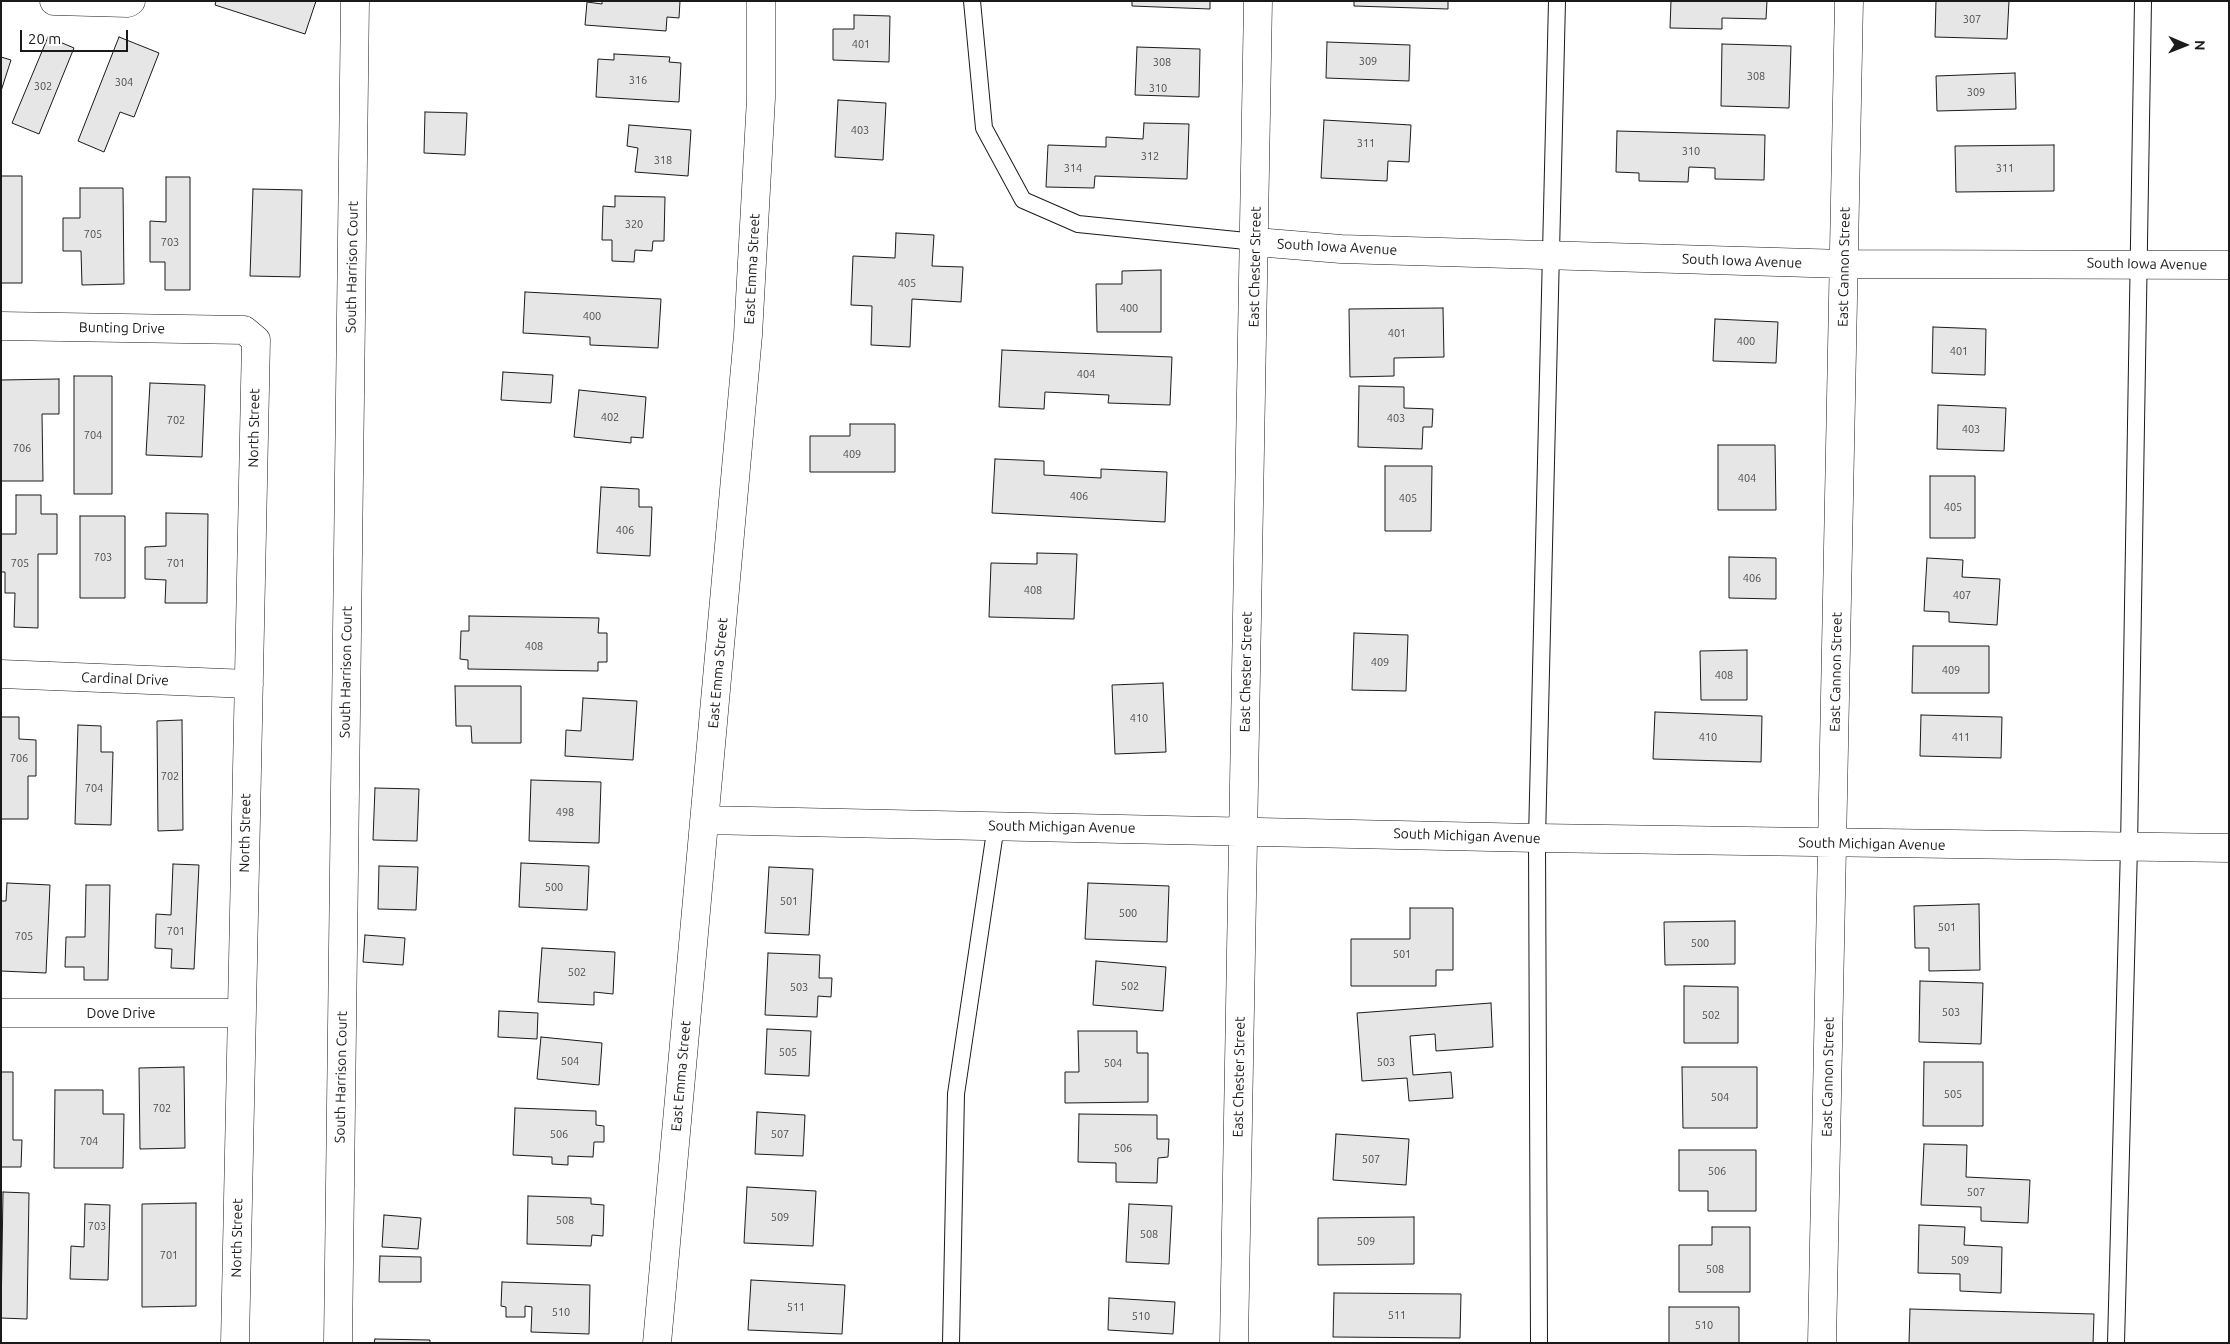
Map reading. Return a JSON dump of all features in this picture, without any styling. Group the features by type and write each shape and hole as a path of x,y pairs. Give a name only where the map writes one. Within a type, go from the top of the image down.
{"street":[{"path":"54,1 131,1"},
{"name":"South Harrison Court","path":"338,1343 355,1"},
{"name":"East Emma Street","path":"656,1343 748,336 762,98 761,1"},
{"name":"East Chester Street","path":"1234,1343 1256,242 1258,1"},
{"name":"East Cannon Street","path":"1822,1343 1849,1"},
{"name":"South Iowa Avenue","path":"1256,242 1341,249 1844,264 2229,265"},
{"name":"Bunting Drive","path":"1,326 244,330"},
{"name":"North Street","path":"235,1343 256,340 244,330"},
{"name":"Cardinal Drive","path":"1,674 249,684"},
{"name":"South Michigan Avenue","path":"705,820 1243,830 1537,838 2229,848"},
{"name":"Dove Drive","path":"1,1013 241,1013"}],"lane":[{"path":"972,1 984,128 1023,200 1078,224 1256,242"},
{"path":"1539,1343 1537,838 1557,1"},
{"path":"2116,1343 2129,847 2143,1"},
{"path":"951,1343 956,1094 996,825"}],"building":[{"path":"216,1 316,1 305,34 215,5"},
{"path":"602,1 680,1 679,18 667,17 666,31 585,25 587,2 602,4"},
{"path":"1132,1 1210,1 1210,9 1132,6"},
{"path":"1354,1 1448,1 1448,9 1354,6"},
{"path":"1671,1 1767,1 1766,19 1722,18 1722,29 1670,28"},
{"path":"1936,1 2009,1 2007,39 1935,37"},
{"path":"854,15 890,16 889,62 833,60 833,29 854,29"},
{"path":"48,37 74,48 39,134 12,123"},
{"path":"119,37 159,53 134,117 120,112 104,152 78,141"},
{"path":"1327,42 1410,45 1409,81 1326,78"},
{"path":"1722,44 1791,46 1789,108 1721,106"},
{"path":"1137,47 1200,49 1199,97 1135,95"},
{"path":"614,54 670,57 669,62 681,63 679,102 596,97 598,59 614,60"},
{"path":"1,57 11,60 1,91"},
{"path":"2015,73 2016,109 1937,111 1936,76"},
{"path":"838,100 886,103 883,160 835,157"},
{"path":"425,112 467,113 465,155 424,153"},
{"path":"1324,120 1411,125 1409,162 1388,161 1387,181 1321,178"},
{"path":"1144,123 1189,124 1187,179 1095,176 1094,188 1046,187 1048,145 1106,147 1106,137 1143,139"},
{"path":"629,125 691,130 688,176 635,172 638,148 627,146"},
{"path":"1617,131 1765,135 1764,180 1715,179 1715,168 1689,167 1688,182 1639,181 1639,173 1616,172"},
{"path":"2054,145 2054,191 1956,192 1955,146"},
{"path":"1,176 22,176 22,283 1,283"},
{"path":"166,177 190,177 190,290 165,290 165,262 150,262 150,221 166,222"},
{"path":"80,188 123,188 124,284 82,285 81,251 63,251 63,218 80,218"},
{"path":"253,189 302,190 300,277 250,276"},
{"path":"615,196 665,197 664,241 653,241 652,251 635,250 634,262 612,261 612,240 602,240 603,206 615,207"},
{"path":"896,233 934,235 932,266 963,267 961,302 912,299 910,347 871,345 872,306 851,305 853,256 895,258"},
{"path":"1161,270 1161,332 1097,332 1096,284 1122,284 1122,271"},
{"path":"525,292 661,299 658,348 590,345 590,337 523,333"},
{"path":"1443,308 1444,357 1394,358 1394,376 1350,377 1349,309"},
{"path":"1715,319 1778,322 1776,363 1713,361"},
{"path":"1933,327 1986,329 1985,375 1932,373"},
{"path":"1002,350 1172,357 1170,405 1108,403 1109,395 1045,392 1044,409 999,407"},
{"path":"503,372 553,375 551,403 501,400"},
{"path":"74,376 112,376 112,494 74,494"},
{"path":"59,379 59,414 42,414 43,481 1,481 1,380"},
{"path":"150,383 205,385 202,457 146,455"},
{"path":"1359,386 1404,387 1404,408 1433,409 1432,427 1423,427 1422,449 1358,447"},
{"path":"579,390 646,397 643,438 631,437 631,443 574,437"},
{"path":"1938,405 2006,408 2004,451 1937,449"},
{"path":"850,424 895,424 895,472 810,472 810,436 850,436"},
{"path":"1718,445 1775,445 1776,510 1718,510"},
{"path":"995,459 1044,461 1044,475 1101,478 1101,469 1167,472 1165,522 992,513"},
{"path":"1385,466 1432,466 1431,531 1385,531"},
{"path":"1930,476 1975,476 1975,538 1930,538"},
{"path":"601,487 639,489 639,507 652,507 650,556 597,553"},
{"path":"16,495 41,495 41,514 57,514 57,554 38,554 38,628 14,627 15,593 5,593 5,572 1,572 1,534 16,534"},
{"path":"166,513 208,514 207,603 165,603 166,580 145,579 145,547 166,546"},
{"path":"80,516 125,516 125,598 80,598"},
{"path":"1037,553 1077,554 1074,619 989,617 991,563 1037,564"},
{"path":"1729,557 1776,558 1776,599 1729,598"},
{"path":"1927,558 1963,560 1962,577 2000,579 1997,625 1949,622 1949,612 1924,611"},
{"path":"469,616 599,618 598,633 607,633 607,662 598,662 598,671 468,669 468,660 460,659 461,631 469,631"},
{"path":"1354,633 1408,635 1406,691 1352,690"},
{"path":"1913,646 1989,646 1989,693 1912,693"},
{"path":"1747,650 1747,700 1701,700 1700,651"},
{"path":"1163,683 1166,752 1115,754 1112,685"},
{"path":"455,686 521,686 521,743 472,743 471,726 456,726"},
{"path":"583,698 637,701 633,760 565,756 566,730 581,731"},
{"path":"1655,712 1762,716 1761,762 1653,759"},
{"path":"1921,715 2002,717 2001,758 1920,756"},
{"path":"1,717 19,717 19,739 36,740 36,776 28,776 28,819 1,819"},
{"path":"182,720 183,830 158,831 157,721"},
{"path":"78,725 101,726 101,752 113,752 111,825 75,824"},
{"path":"531,780 601,782 599,843 529,841"},
{"path":"375,788 419,789 417,841 373,840"},
{"path":"521,863 589,866 587,910 519,907"},
{"path":"173,864 199,865 194,969 171,968 172,949 155,948 156,914 171,915"},
{"path":"379,866 418,867 416,910 378,909"},
{"path":"769,867 813,869 809,935 765,933"},
{"path":"7,883 50,885 46,973 1,971 1,901 6,901"},
{"path":"1088,883 1169,886 1167,942 1085,939"},
{"path":"86,885 110,885 108,980 84,980 84,967 65,967 66,937 85,937"},
{"path":"1979,904 1980,970 1929,971 1929,948 1915,948 1914,906"},
{"path":"1410,908 1453,908 1453,970 1436,970 1436,986 1351,986 1351,939 1410,939"},
{"path":"1735,921 1735,964 1665,965 1664,922"},
{"path":"365,935 405,938 403,965 363,962"},
{"path":"542,948 615,952 613,994 594,992 594,1005 538,1002"},
{"path":"768,953 820,955 819,978 832,978 831,997 818,996 817,1017 765,1015"},
{"path":"1096,961 1166,967 1163,1011 1093,1005"},
{"path":"1920,981 1983,983 1981,1044 1919,1042"},
{"path":"1684,986 1738,987 1738,1043 1684,1043"},
{"path":"1491,1003 1493,1047 1436,1051 1435,1034 1410,1036 1413,1075 1451,1072 1453,1098 1409,1101 1407,1078 1362,1081 1357,1013"},
{"path":"499,1011 538,1013 537,1039 498,1037"},
{"path":"767,1029 811,1031 809,1076 765,1074"},
{"path":"1078,1031 1137,1031 1137,1053 1148,1053 1148,1102 1065,1103 1065,1072 1079,1072"},
{"path":"541,1037 602,1043 599,1085 537,1079"},
{"path":"1924,1062 1983,1062 1983,1126 1923,1126"},
{"path":"184,1067 185,1148 140,1149 139,1068"},
{"path":"1682,1067 1757,1067 1757,1128 1683,1128"},
{"path":"1,1072 13,1072 13,1140 22,1140 21,1167 1,1167"},
{"path":"55,1090 103,1090 103,1114 124,1114 123,1168 54,1168"},
{"path":"515,1108 596,1111 596,1125 604,1126 604,1142 594,1142 593,1157 568,1156 568,1165 552,1164 552,1157 513,1155"},
{"path":"757,1112 805,1115 803,1156 755,1154"},
{"path":"1079,1114 1157,1115 1157,1139 1169,1139 1168,1157 1158,1158 1157,1183 1116,1182 1116,1163 1078,1162"},
{"path":"1336,1134 1409,1139 1406,1185 1333,1180"},
{"path":"1924,1144 1967,1145 1966,1177 2030,1180 2028,1223 1981,1221 1981,1207 1921,1205"},
{"path":"1679,1150 1756,1150 1756,1211 1708,1211 1708,1191 1679,1191"},
{"path":"747,1187 816,1191 813,1246 744,1243"},
{"path":"3,1192 29,1193 27,1319 1,1318"},
{"path":"528,1196 591,1198 591,1204 604,1205 603,1236 592,1235 591,1246 527,1244"},
{"path":"196,1203 196,1306 142,1307 142,1204"},
{"path":"85,1204 110,1205 108,1280 70,1279 71,1246 84,1247"},
{"path":"1129,1204 1172,1206 1169,1264 1126,1262"},
{"path":"384,1215 421,1218 418,1249 382,1247"},
{"path":"1414,1217 1414,1264 1318,1265 1318,1218"},
{"path":"1919,1225 1965,1227 1964,1245 2002,1247 2001,1293 1960,1291 1960,1274 1918,1273"},
{"path":"1712,1227 1750,1227 1750,1292 1679,1292 1679,1245 1712,1245"},
{"path":"380,1256 421,1257 421,1282 379,1282"},
{"path":"751,1280 845,1285 842,1334 748,1330"},
{"path":"502,1282 590,1285 589,1334 531,1332 532,1307 525,1306 525,1317 506,1317 506,1307 501,1306"},
{"path":"1334,1293 1461,1294 1460,1338 1333,1337"},
{"path":"1109,1298 1175,1302 1173,1334 1108,1330"},
{"path":"1669,1307 1739,1307 1739,1343 1669,1343"},
{"path":"1910,1309 2094,1314 2093,1343 1909,1343"},
{"path":"375,1339 430,1340 430,1343 374,1343"}]}
